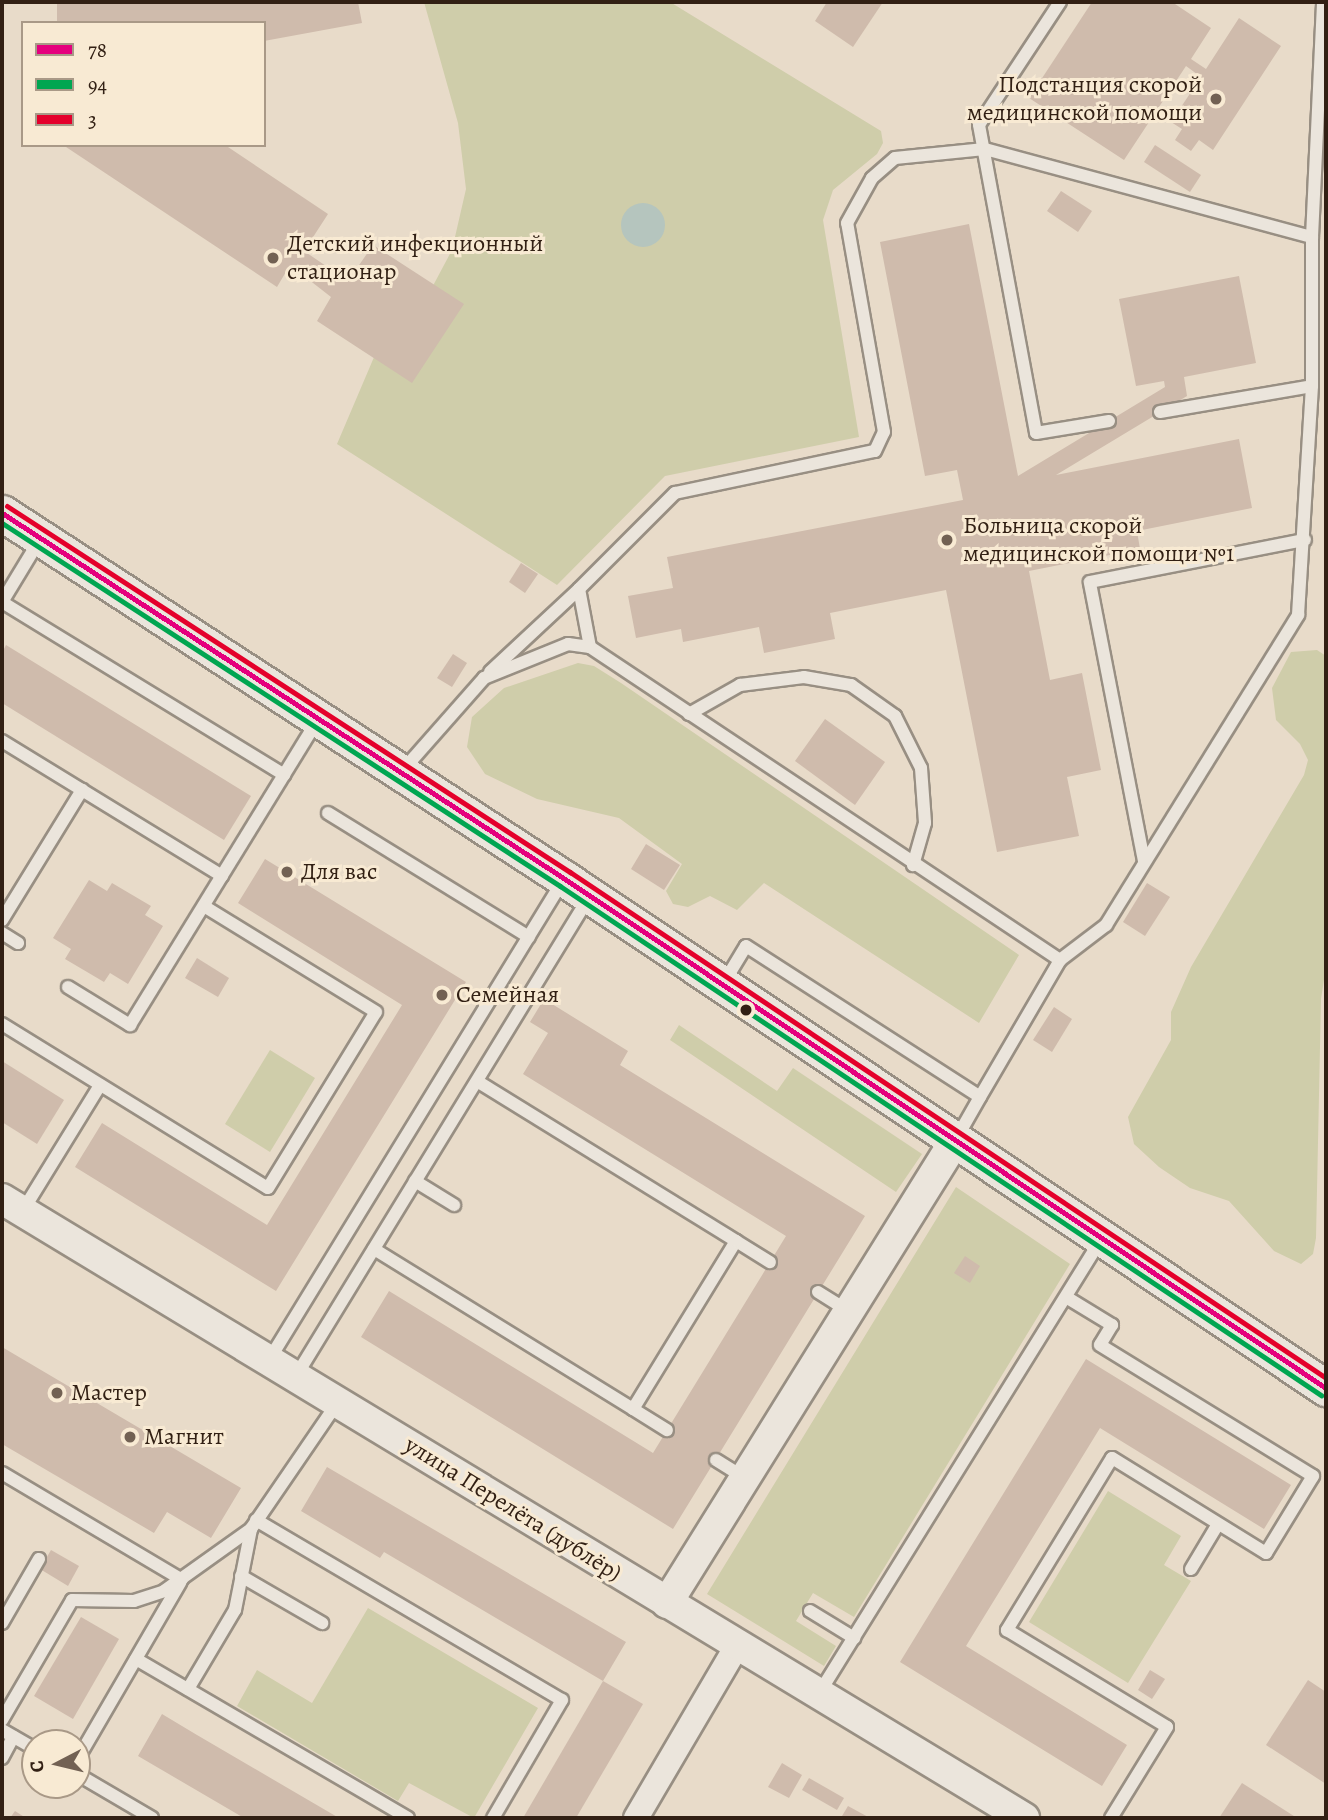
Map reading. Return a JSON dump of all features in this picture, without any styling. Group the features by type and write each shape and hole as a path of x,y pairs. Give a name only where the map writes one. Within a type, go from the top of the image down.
{"main road":[{"path":"2,513 401,771 1326,1388"}],"street":[{"path":"667,1603 956,1139"},
{"name":"улица Перелёта (дублёр)","path":"12,1205 1024,1818"},
{"path":"636,1818 737,1646"}],"lane":[{"path":"1060,2 979,125 1036,433 1109,421"},
{"path":"956,1139 1060,960 1106,925 1298,615 1305,540 1312,386 1312,237 1322,2"},
{"path":"401,771 484,678 579,589 675,493 875,451 884,432 852,266 847,223 850,213 872,178 895,158 985,149 1312,237"},
{"path":"1160,412 1312,386"},
{"path":"41,538 2,602 284,775"},
{"path":"1144,860 1090,582 1305,540"},
{"path":"579,589 590,647"},
{"path":"484,678 568,644 590,647 913,865 1060,960"},
{"path":"689,714 740,685 804,677 851,685 895,716 921,768 925,823 913,865"},
{"path":"68,987 130,1025 318,719"},
{"path":"2,741 222,876"},
{"path":"2,920 82,790"},
{"path":"328,813 529,937"},
{"path":"269,1360 529,937 577,888"},
{"path":"296,1376 477,1082 577,888"},
{"path":"2,1024 268,1188 376,1012 204,906"},
{"path":"2,933 18,943"},
{"path":"722,984 746,946 980,1097"},
{"path":"477,1082 770,1262"},
{"path":"12,1205 100,1084"},
{"path":"415,1181 454,1205"},
{"path":"818,1695 1102,1238"},
{"path":"633,1409 736,1241"},
{"path":"374,1249 667,1430"},
{"path":"818,1292 849,1311"},
{"path":"1066,1297 1112,1325 1100,1345 1313,1476 1266,1553 1112,1458 1007,1630 1167,1727 1111,1818"},
{"path":"2,1720 72,1600 134,1601 182,1580 253,1525 339,1402"},
{"path":"716,1460 745,1478"},
{"path":"2,1473 182,1580"},
{"path":"1191,1569 1218,1524"},
{"path":"188,1689 234,1611 253,1525"},
{"path":"253,1525 562,1700 493,1818"},
{"path":"4,1616 39,1559"},
{"path":"241,1576 322,1623"},
{"path":"91,1736 182,1580"},
{"path":"810,1611 853,1638"},
{"path":"136,1659 408,1818"},
{"path":"2,1758 8,1733"},
{"path":"91,1782 152,1818"}],"shaded area":[{"path":"424,2 670,2 881,131 883,143 877,154 833,190 823,220 859,437 665,476 557,585 337,444 386,329 427,297 452,250 466,189 458,123"},
{"path":"643,203 652,204 659,209 664,216 664,234 659,241 652,246 643,247 634,246 627,241 622,234 621,225 622,216 627,209 634,204"},
{"path":"1317,650 1326,656 1326,967 1321,999 1316,1238 1313,1254 1301,1264 1274,1251 1229,1201 1190,1188 1159,1167 1134,1144 1128,1117 1171,1040 1171,1012 1191,967 1304,775 1308,760 1300,744 1276,720 1272,688 1291,652"},
{"path":"578,663 594,666 621,683 1019,955 979,1023 764,883 737,910 710,896 688,907 673,904 666,891 682,864 619,818 537,799 485,774 467,747 472,717 504,688"},
{"path":"679,1025 777,1091 793,1068 922,1154 896,1192 670,1040"},
{"path":"270,1050 315,1078 270,1152 225,1124"},
{"path":"956,1187 1070,1264 854,1617 813,1593 796,1621 836,1646 824,1666 707,1594"},
{"path":"1108,1491 1181,1536 1164,1565 1191,1581 1128,1683 1029,1622"},
{"path":"368,1608 538,1708 474,1818 409,1783 398,1801 237,1706 257,1670 312,1703"}],"building":[{"path":"57,2 358,2 362,23 266,41 266,21 57,21"},
{"path":"827,2 883,2 853,47 815,21"},
{"path":"1092,2 1172,2 1211,28 1191,59 1206,69 1239,18 1281,46 1213,150 1199,140 1191,151 1175,140 1182,129 1171,122 1201,77 1186,66 1124,160 1029,98"},
{"path":"1155,145 1201,175 1190,192 1144,162"},
{"name":"Детский инфекционный стационар","path":"66,147 228,147 328,214 304,251 348,281 373,245 464,304 412,383 317,321 331,297 290,265 277,287"},
{"path":"1061,191 1092,211 1078,232 1047,211"},
{"name":"Больница скорой медицинской помощи №1","path":"969,224 1018,476 1165,387 1164,381 1136,386 1119,299 1239,276 1256,363 1184,377 1187,396 1056,475 1239,439 1252,508 1137,531 1140,549 1029,571 1050,680 1082,673 1101,770 1067,777 1079,836 997,852 946,590 830,613 835,639 764,653 759,627 683,642 681,629 636,638 628,596 673,588 667,557 963,500 957,470 925,476 880,242"},
{"path":"521,563 538,574 525,593 509,582"},
{"path":"6,645 251,796 224,840 2,703 2,653"},
{"path":"453,654 467,663 452,687 437,678"},
{"path":"825,719 885,762 855,805 795,761"},
{"path":"646,844 680,865 664,890 631,869"},
{"path":"265,859 466,982 276,1291 75,1167 102,1123 267,1225 402,1005 238,903"},
{"path":"89,880 107,891 112,883 151,906 145,915 163,926 128,984 110,973 104,982 65,959 71,949 53,938"},
{"path":"1147,883 1170,897 1145,936 1123,922"},
{"path":"197,958 229,978 218,997 185,978"},
{"path":"544,999 628,1051 620,1065 865,1216 673,1529 361,1337 389,1291 653,1453 786,1236 523,1074 548,1033 530,1022"},
{"path":"1054,1007 1072,1019 1052,1052 1033,1040"},
{"path":"2,1061 64,1100 37,1144 2,1122"},
{"path":"965,1256 980,1266 970,1283 954,1273"},
{"path":"2,1347 241,1488 211,1538 167,1512 154,1533 2,1444"},
{"path":"1086,1359 1291,1485 1264,1529 1100,1428 966,1646 1127,1745 1102,1786 900,1662"},
{"path":"327,1467 626,1642 603,1681 384,1552 380,1558 301,1511"},
{"path":"51,1550 79,1566 68,1586 40,1569"},
{"path":"81,1617 119,1639 73,1719 34,1696"},
{"path":"1150,1670 1165,1679 1152,1699 1138,1690"},
{"path":"1308,1680 1326,1692 1326,1784 1266,1745"},
{"path":"603,1681 643,1704 576,1818 523,1818"},
{"path":"162,1714 339,1818 244,1818 138,1756"},
{"path":"782,1763 802,1775 789,1798 768,1787"},
{"path":"809,1778 844,1798 837,1810 802,1790"},
{"path":"1242,1783 1297,1818 1219,1818"},
{"path":"848,1806 870,1818 842,1816"},
{"path":"15,1811 26,1818 10,1818"}],"transit line":[{"name":"3","path":"7,506 570,872 1326,1378"},
{"name":"78","path":"2,513 565,879 1326,1388"},
{"name":"94","path":"2,523 560,886 1321,1395"}],"place":[{"name":"Подстанция скорой медицинской помощи","path":"1216,99"},
{"name":"Детский инфекционный стационар","path":"273,258"},
{"name":"Больница скорой медицинской помощи №1","path":"947,540"},
{"name":"Для вас","path":"287,872"},
{"name":"Семейная","path":"442,995"},
{"name":"Мастер","path":"57,1393"},
{"name":"Магнит","path":"130,1437"}]}
